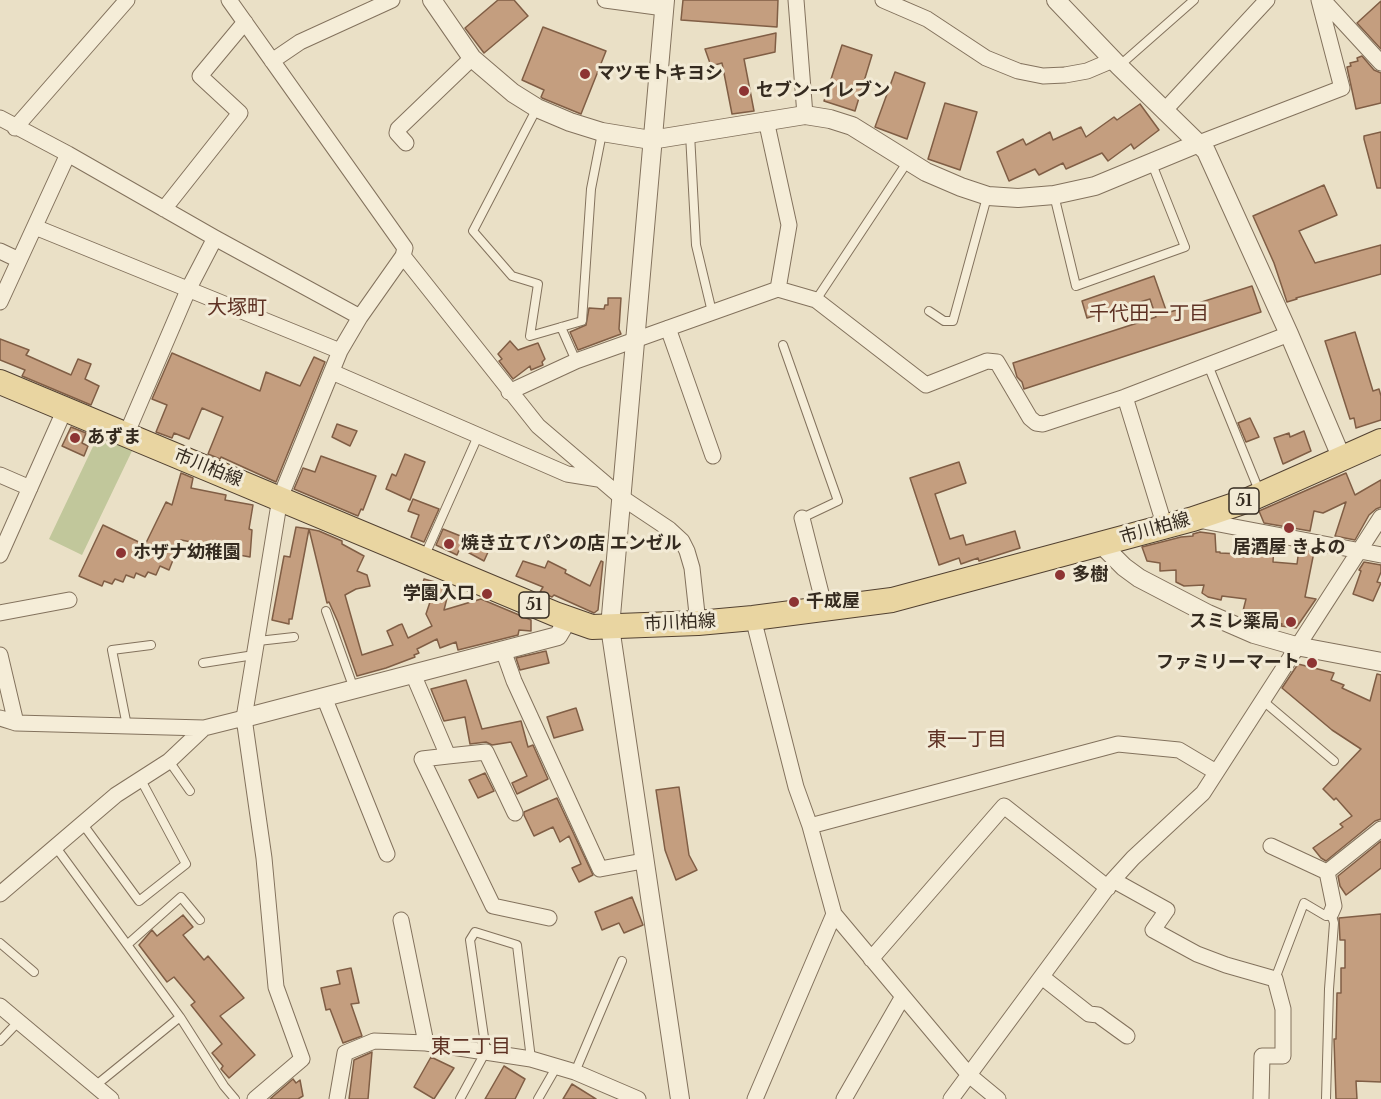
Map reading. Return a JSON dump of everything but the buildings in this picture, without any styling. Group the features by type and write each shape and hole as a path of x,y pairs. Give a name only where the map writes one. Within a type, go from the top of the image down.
{"main road":[{"name":"市川柏線","path":"0,382 592,627 698,623 892,600 1193,519 1260,494 1381,441"}],"street":[{"path":"15,128 127,0"},
{"path":"229,0 405,248 403,256 360,316 340,351 280,498 244,718 264,858 276,987 302,1059 255,1099"},
{"path":"272,61 300,42 392,0"},
{"path":"432,0 472,58 513,93 537,108 570,122 602,132 651,140 805,115 830,119 852,126 939,178 988,196 1018,198 1054,195 1095,186 1342,88 1321,0"},
{"path":"609,0 664,4 609,627 680,1099"},
{"path":"796,0 805,115"},
{"path":"883,0 921,16 986,58 1018,71 1043,76 1065,75 1116,63"},
{"path":"1056,0 1116,63 1206,151 1289,334 1342,459"},
{"path":"1164,111 1267,0"},
{"path":"1321,0 1381,63"},
{"path":"164,209 240,113 200,76 245,22"},
{"path":"406,143 397,133 398,129 472,58"},
{"path":"0,118 360,316"},
{"path":"766,120 789,225 778,290"},
{"path":"0,302 68,154"},
{"path":"35,226 340,351"},
{"path":"126,435 189,288 215,238"},
{"path":"0,251 19,260"},
{"path":"403,256 538,426 599,479 682,541 692,568 698,623"},
{"path":"509,392 576,361 778,290 816,300 926,385 987,361 997,362 1030,418 1036,423 1043,424 1125,397 1289,334"},
{"path":"668,328 712,456"},
{"path":"332,372 567,474 599,479"},
{"path":"1125,397 1165,527"},
{"path":"0,555 65,409"},
{"path":"0,475 30,488"},
{"path":"951,1099 1111,884 1133,858 1192,804 1216,772 1381,517"},
{"path":"802,518 825,609"},
{"path":"1193,519 1381,555"},
{"path":"1101,544 1124,567 1170,595 1254,634 1296,646 1381,662"},
{"path":"0,613 69,600"},
{"path":"753,618 795,787 810,826 834,914 969,1075 998,1099"},
{"path":"0,718 16,723 204,729 558,636 568,619"},
{"path":"503,650 514,681 600,869 643,861"},
{"path":"0,656 16,723"},
{"path":"413,674 448,756"},
{"path":"324,697 387,854"},
{"path":"0,894 116,795 169,761 204,729"},
{"path":"810,826 1118,744 1179,750 1216,772"},
{"path":"515,813 486,752 422,759 493,906 549,918"},
{"path":"871,959 1004,806 1111,884 1167,910 1153,930 1197,954 1226,966 1275,979 1283,1009 1282,1056 1262,1056 1261,1099"},
{"path":"1327,872 1381,829"},
{"path":"1271,846 1327,872"},
{"path":"1327,872 1334,906 1331,913"},
{"path":"755,1099 834,914"},
{"path":"401,920 426,1043"},
{"path":"1042,977 1089,1014 1098,1015 1127,1036"},
{"path":"844,1099 903,998"},
{"path":"0,1005 111,1099"},
{"path":"337,1099 345,1053 374,1041 426,1043 531,1059 575,1072 616,1095 638,1099"}],"lane":[{"path":"1116,63 1194,0"},
{"path":"537,108 473,231 512,276 538,284 530,336 582,321 591,189 602,132"},
{"path":"690,134 696,245 712,312"},
{"path":"816,300 908,161"},
{"path":"1054,195 1076,286 1185,247 1151,162"},
{"path":"929,311 944,321 953,321 988,196"},
{"path":"561,327 576,361"},
{"path":"783,345 838,501 802,518"},
{"path":"1208,365 1260,494"},
{"path":"424,559 478,436"},
{"path":"326,611 354,689"},
{"path":"203,663 294,637"},
{"path":"127,726 112,650 151,645"},
{"path":"1262,700 1334,761"},
{"path":"169,761 190,790"},
{"path":"82,824 139,902 186,864 141,780"},
{"path":"55,846 180,1017 224,1086 235,1099"},
{"path":"128,944 181,897 200,920"},
{"path":"1275,979 1304,903 1326,916 1331,913 1334,923 1329,989 1326,1099"},
{"path":"460,1099 486,1051 470,940 475,932 517,945 531,1059"},
{"path":"0,943 34,972"},
{"path":"575,1072 622,961"},
{"path":"95,1086 180,1017"},
{"path":"0,1041 19,1021"},
{"path":"538,1099 557,1066"}],"green space":[{"path":"98,436 132,451 82,555 49,539"}],"place":[{"name":"マツモトキヨシ","path":"585,74"},
{"name":"セブン-イレブン","path":"744,91"},
{"name":"あずま","path":"75,438"},
{"name":"居酒屋 きよの","path":"1289,528"},
{"name":"焼き立てパンの店 エンゼル","path":"449,544"},
{"name":"ホザナ幼稚園","path":"121,553"},
{"name":"多樹","path":"1060,575"},
{"name":"学園入口","path":"487,594"},
{"name":"千成屋","path":"794,602"},
{"name":"スミレ薬局","path":"1291,622"},
{"name":"ファミリーマート","path":"1312,663"}],"district":[{"name":"大塚町","path":"237,308"},
{"name":"千代田一丁目","path":"1149,314"},
{"name":"東一丁目","path":"967,740"},
{"name":"東二丁目","path":"471,1047"}]}
